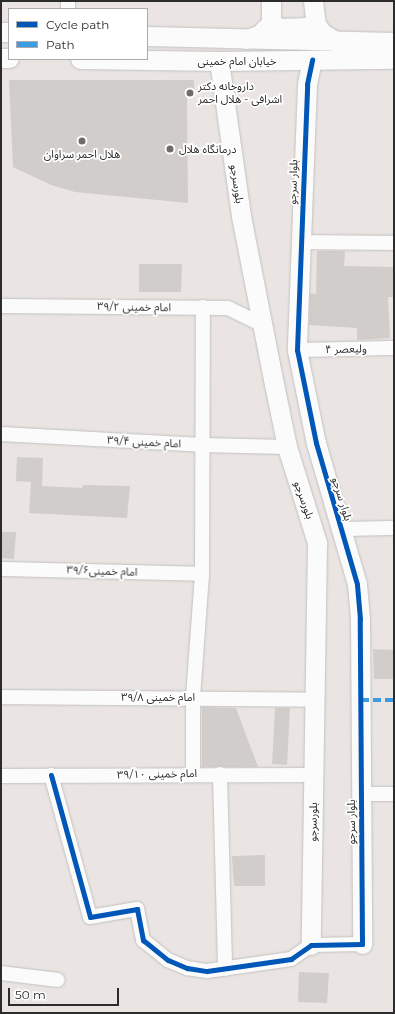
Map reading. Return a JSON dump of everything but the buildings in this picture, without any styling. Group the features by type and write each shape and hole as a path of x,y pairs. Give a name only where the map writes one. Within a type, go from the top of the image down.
{"street":[{"path":"242,40 259,35 270,23 271,1"},
{"path":"313,1 316,24 322,33 337,42"},
{"path":"270,23 280,28 305,27 316,24"},
{"name":"خیابان امام خمینی","path":"148,36 242,40 394,42"},
{"name":"خیابان امام خمینی","path":"148,60 219,61 394,59"},
{"name":"بلوار سرجو","path":"312,60 307,84 297,350 316,443 357,584 360,619 362,944"},
{"name":"بلورسرجو","path":"219,61 241,216 287,447 315,532 318,565 311,945"},
{"path":"301,242 394,243"},
{"name":"امام خمینی ۳۹/۲","path":"1,306 228,308 263,325"},
{"path":"193,773 193,697 202,574 203,307"},
{"name":"ولیعصر ۴","path":"297,350 394,348"},
{"name":"امام خمینی ۳۹/۴","path":"1,434 202,446 287,447"},
{"path":"287,447 316,443"},
{"path":"315,532 341,529 394,528"},
{"name":"امام خمینی۳۹/۶","path":"1,569 202,574"},
{"name":"امام خمینی ۳۹/۸","path":"1,697 193,697 315,700"},
{"name":"امام خمینی ۳۹/۱۰","path":"1,776 193,773 314,775"},
{"path":"220,774 225,969"},
{"path":"51,775 90,917 137,909 143,940 168,960 193,969 225,969 291,959 311,945 362,944"},
{"path":"361,794 394,794"},
{"path":"1,973 58,980"}],"marked path":[{"path":"361,700 394,700"}],"cycle path":[{"path":"51,775 90,917 137,909 143,940 168,960 187,968 207,971 291,959 311,945 362,944 360,619 357,584 316,443 297,350 307,84 312,60"}],"place":[{"name":"داروخانه دکتر اشرافی - هلال احمر","path":"190,93"},
{"name":"هلال احمر سراوان","path":"82,141"},
{"name":"درمانگاه هلال","path":"170,149"}]}
